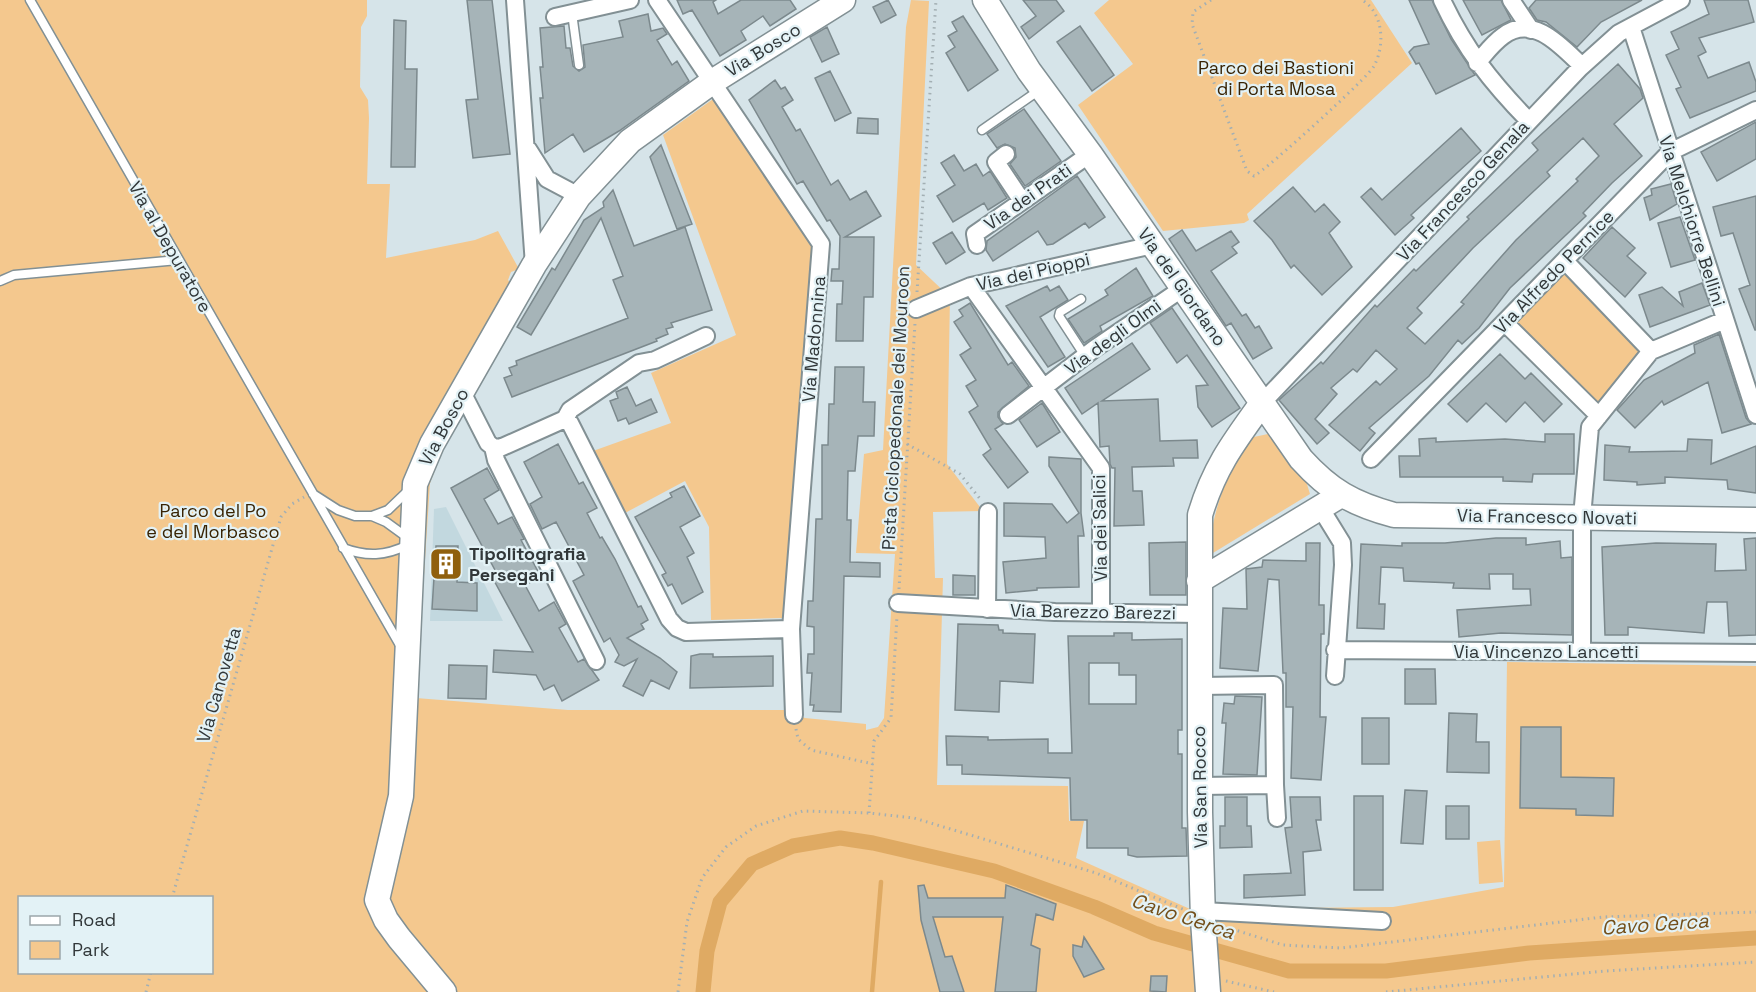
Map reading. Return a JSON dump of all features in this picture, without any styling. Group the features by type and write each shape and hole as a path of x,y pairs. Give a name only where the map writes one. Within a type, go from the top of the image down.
{"street":[{"path":"515,0 528,149 534,265"},
{"path":"563,15 630,0"},
{"name":"Via Madonnina","path":"657,0 820,244 791,629 794,715"},
{"name":"Via Bosco","path":"444,992 392,929 377,900 401,796 416,484 432,444 534,265 579,196 630,141 712,82 843,0"},
{"name":"Via del Giordano","path":"972,0 1090,154 1300,459 1318,478 1341,495"},
{"name":"Via del Giordano","path":"985,0 1035,80"},
{"path":"1442,0 1466,48 1498,89 1529,121"},
{"name":"Via Francesco Genala","path":"1262,403 1582,66 1619,33 1681,0"},
{"path":"1517,3 1531,30"},
{"name":"Via Melchiorre Bellini","path":"1631,27 1756,415"},
{"path":"1477,63 1504,34 1524,29 1550,36 1582,66"},
{"name":"Via Alfredo Pernice","path":"1371,459 1670,152 1756,110"},
{"path":"528,149 547,179 579,196"},
{"path":"1006,154 996,162 1022,201"},
{"name":"Via dei Prati","path":"977,245 975,234 1090,154"},
{"path":"530,212 536,219 561,224"},
{"name":"Via dei Pioppi","path":"916,309 971,285 1153,245"},
{"path":"1565,261 1651,351"},
{"name":"Via dei Salici","path":"971,285 1101,468 1101,613"},
{"name":"Via degli Olmi","path":"1044,388 1085,356 1183,288"},
{"path":"1582,652 1582,517 1590,427 1651,351 1725,320"},
{"path":"1505,323 1599,416"},
{"path":"462,392 488,443 500,448 565,419 570,410 639,363 655,360 706,336"},
{"path":"1008,415 1044,388"},
{"name":"Via San Rocco","path":"1207,980 1200,786 1200,515 1210,481 1225,453 1262,403"},
{"path":"565,419 570,423 664,609 677,628 686,632 791,629"},
{"path":"493,447 496,460 596,661"},
{"path":"1199,581 1341,495"},
{"name":"Via Francesco Novati","path":"1341,495 1363,506 1394,515 1756,520"},
{"path":"1318,509 1326,517 1342,543 1343,566 1335,650 1335,676"},
{"name":"Via Barezzo Barezzi","path":"987,609 988,512"},
{"name":"Via Barezzo Barezzi","path":"898,603 987,609 1199,614"},
{"name":"Via Vincenzo Lancetti","path":"1335,650 1756,653"},
{"path":"1199,686 1274,685 1277,818"},
{"path":"1200,786 1275,785"},
{"path":"1204,917 1382,921"}],"lane":[{"name":"Via al Depuratore","path":"30,0 177,260 409,660"},
{"path":"563,15 579,65"},
{"path":"982,130 1035,80"},
{"path":"0,281 14,275 177,260"},
{"path":"1081,299 1060,312 1059,316 1085,356"},
{"path":"372,516 388,510 416,484"},
{"name":"Via al Depuratore","path":"311,493 339,510 355,516 372,516 386,522 414,542"},
{"path":"343,548 360,555 381,555 414,542"}],"path":[{"name":"Pista Ciclopedonale dei Mouroon","path":"869,813 874,741 891,718 936,0"},
{"path":"1211,0 1193,12 1192,24 1247,171 1254,176 1373,69 1380,55 1382,39 1378,19 1362,0"},
{"path":"907,444 960,474 988,512"},
{"name":"Via Canovetta","path":"172,896 281,517 291,504 311,493"},
{"path":"794,715 798,740 811,750 873,764"},
{"path":"678,992 690,911 702,878 726,847 756,826 803,811 869,813 914,818 1096,873 1204,917 1283,945 1341,948 1603,917 1756,912"},
{"path":"1386,992 1605,971 1756,962"},
{"path":"146,992 150,974"},
{"path":"1207,980 1274,992"}],"shaded area":[{"path":"446,507 503,621 430,621 434,509"}],"green space":[{"name":"Parco del Po e del Morbasco","path":"0,0 367,0 367,16 361,27 360,87 368,100 367,184 390,184 386,258 475,240 498,231 519,269 511,272 508,280 513,287 428,441 444,447 430,483 416,698 568,710 787,710 805,718 866,724 866,730 878,727 884,718 895,554 856,553 864,454 883,450 906,27 911,0 929,1 916,265 950,297 947,464 983,511 933,512 935,578 943,578 937,785 1068,786 1069,821 1084,821 1076,858 1190,909 1393,907 1504,887 1507,662 1756,666 1756,992 0,992"},
{"name":"Parco dei Bastioni di Porta Mosa","path":"1109,0 1371,0 1412,63 1247,214 1249,220 1244,223 1163,231 1078,105 1133,64 1094,13"},
{"path":"713,99 814,246 783,618 711,620 709,527 685,481 625,513 593,451 671,423 651,373 736,335 663,135"},
{"path":"1567,268 1646,350 1599,404 1515,322"},
{"path":"1268,434 1306,481 1310,494 1208,556 1213,523 1221,494 1233,467 1249,438"},
{"path":"1500,840 1503,882 1479,884 1477,842"}],"building":[{"path":"467,0 492,0 510,154 473,158 466,100 478,99"},
{"path":"677,0 716,0 713,2 718,14 741,0 790,0 796,9 770,26 763,16 741,31 746,40 720,56 692,10 683,14"},
{"path":"888,0 896,15 881,23 873,7"},
{"path":"1023,0 1056,0 1064,11 1029,39 1021,27 1036,16"},
{"path":"1409,0 1432,0 1451,39 1475,75 1436,94 1419,63 1416,64 1409,52 1414,47 1429,44"},
{"path":"1463,0 1501,0 1511,20 1482,35"},
{"path":"1536,0 1642,0 1601,22 1577,47 1546,22 1537,20 1529,8"},
{"path":"1704,0 1748,0 1754,22 1699,38 1706,52 1698,56 1708,78 1749,62 1756,82 1756,91 1690,118 1676,89 1681,87 1666,55 1679,49 1671,32 1709,14"},
{"path":"648,14 651,31 663,28 667,34 657,40 672,65 677,61 689,81 619,131 584,152 573,134 545,153 540,98 543,98 540,67 543,67 540,28 564,26 566,48 570,48 573,66 579,71 585,67 583,45 623,37 619,21"},
{"path":"963,16 998,70 968,91 946,53 955,47 948,36 957,31 952,22"},
{"path":"394,20 406,21 405,69 417,69 415,167 391,167"},
{"path":"1080,26 1114,75 1092,91 1057,42"},
{"path":"827,27 839,54 822,62 810,37"},
{"path":"1618,64 1640,89 1643,98 1614,124 1642,156 1583,213 1586,216 1510,288 1479,328 1462,344 1458,340 1429,376 1369,428 1375,433 1360,451 1329,425 1376,381 1380,385 1397,369 1376,350 1357,372 1353,369 1331,388 1337,394 1315,419 1329,433 1317,444 1279,400 1321,362 1323,364 1375,305 1377,307 1414,269 1416,271 1469,219 1467,217 1538,150 1532,143","holes":["1583,138 1599,156 1576,179 1578,181 1516,240 1461,302 1464,304 1425,344 1407,328 1422,313 1417,308 1473,248 1550,176 1547,172"]},
{"path":"830,71 851,113 835,121 815,78"},
{"path":"775,80 781,89 785,87 793,100 782,107 796,131 800,129 831,185 838,180 850,200 866,191 881,216 845,237 874,237 873,297 864,297 863,341 836,341 837,304 842,304 843,281 831,281 832,269 839,269 840,236 830,220 827,221 803,181 797,184 749,100"},
{"path":"1024,109 1061,161 1025,186 1010,164 1016,157 1015,148 1005,144 997,148 987,134"},
{"path":"858,118 878,119 878,134 857,133"},
{"path":"1756,122 1756,159 1717,181 1701,152"},
{"path":"1461,128 1481,151 1411,215 1414,218 1395,235 1361,197 1371,188 1382,200"},
{"path":"661,145 692,224 677,229 650,157"},
{"path":"954,155 964,171 976,164 983,176 990,171 1007,198 988,210 984,203 953,222 937,196 955,185 941,163"},
{"path":"1077,176 1105,217 1089,228 1085,223 1053,244 1047,245 1038,231 993,261 986,250 987,241"},
{"path":"1671,184 1677,204 1650,220 1644,198 1652,195 1651,189"},
{"path":"1293,187 1315,212 1324,204 1340,222 1329,233 1352,267 1322,295 1294,265 1291,268 1272,240 1254,221"},
{"path":"613,190 634,246 685,227 712,310 671,323 673,327 666,329 668,334 656,339 657,341 512,397 504,378 512,375 509,368 517,365 516,361 628,318 613,280 623,276 601,218 531,335 517,327 552,268 555,270 584,220 604,207 603,202"},
{"path":"1756,196 1755,330 1739,289 1750,285 1733,233 1721,236 1713,207"},
{"path":"1680,217 1695,260 1671,267 1658,223"},
{"path":"1612,227 1635,248 1627,256 1646,273 1625,297 1583,258"},
{"path":"1182,230 1196,251 1231,231 1239,242 1232,247 1237,253 1211,271 1242,316 1246,314 1255,328 1259,326 1272,348 1253,359 1231,323 1226,326 1169,239"},
{"path":"952,232 965,252 946,264 933,243"},
{"path":"1136,268 1153,296 1100,326 1102,331 1084,343 1068,319 1108,295 1105,290"},
{"path":"1702,283 1710,305 1650,327 1639,295 1662,287 1683,306 1679,292"},
{"path":"1047,286 1050,291 1059,286 1068,300 1040,317 1065,357 1048,367 1006,306"},
{"path":"970,303 1008,365 1012,362 1029,386 998,412 998,417 1003,424 995,429 1028,472 1008,488 983,455 991,449 969,412 978,406 966,386 976,380 960,355 971,348 954,322 963,316 959,310"},
{"path":"1172,308 1240,408 1212,427 1198,407 1196,386 1208,385 1187,355 1177,363 1150,323"},
{"path":"1719,334 1746,418 1751,424 1722,433 1708,382 1664,405 1662,401 1635,428 1617,410 1644,380 1695,353 1694,345"},
{"path":"1132,343 1150,369 1102,401 1158,399 1160,441 1197,440 1198,458 1173,458 1174,466 1132,467 1133,491 1142,491 1144,525 1114,526 1115,468 1112,468 1110,464 1109,446 1100,447 1098,403 1082,414 1065,388"},
{"path":"1500,354 1525,379 1531,373 1562,404 1544,422 1525,402 1506,422 1486,403 1467,422 1448,404"},
{"path":"835,367 864,367 863,402 875,402 874,436 858,436 855,471 848,471 847,520 851,520 850,562 880,563 880,577 844,576 841,712 813,711 814,705 810,705 812,673 807,673 808,654 814,654 814,627 807,626 808,601 813,601 816,519 822,519 822,445 828,445 829,404 834,404"},
{"path":"627,387 636,406 651,399 657,412 629,424 626,418 618,421 610,401 618,398 616,392"},
{"path":"1042,403 1060,432 1037,447 1019,420"},
{"path":"1545,434 1574,434 1574,474 1533,474 1532,482 1503,481 1503,477 1400,477 1399,456 1420,456 1419,439 1436,438 1436,442 1505,439 1545,442"},
{"path":"1688,439 1712,440 1711,464 1756,446 1756,493 1728,489 1727,480 1665,477 1665,483 1637,485 1637,482 1604,480 1605,445 1630,447 1629,452 1687,451"},
{"path":"558,444 579,484 583,482 597,508 587,513 600,538 602,537 615,559 638,607 641,606 648,620 641,624 644,629 627,638 660,658 677,672 669,689 651,680 643,696 623,686 637,659 624,666 615,662 619,655 610,638 604,642 573,581 584,575 556,522 542,529 530,504 542,497 524,462"},
{"path":"1049,457 1081,459 1081,513 1084,536 1078,536 1079,587 1037,588 1037,590 1006,593 1003,562 1046,558 1045,537 1004,536 1004,503 1052,504 1067,523 1079,513 1049,466"},
{"path":"487,468 499,490 484,499 498,524 512,517 524,539 521,540 541,577 525,585 539,611 554,602 566,624 559,628 578,662 584,659 599,680 562,701 554,685 544,690 536,675 493,672 494,650 533,652 491,575 496,572 451,488"},
{"path":"684,486 700,516 680,527 694,553 687,557 703,592 682,604 672,584 668,586 662,575 666,573 635,517 672,497 670,493"},
{"path":"1496,538 1526,538 1526,545 1560,541 1561,558 1572,557 1572,635 1501,633 1459,637 1457,610 1531,605 1530,589 1513,589 1513,574 1489,574 1490,589 1453,588 1454,583 1404,581 1403,568 1381,567 1379,604 1385,604 1384,629 1357,628 1361,544 1402,546 1402,543 1445,543"},
{"path":"1756,538 1756,635 1729,636 1727,602 1707,602 1704,633 1628,627 1628,635 1605,635 1602,547 1656,543 1716,544 1715,571 1746,570 1744,539"},
{"path":"1186,542 1186,595 1150,595 1149,543"},
{"path":"1306,543 1320,543 1319,605 1324,605 1324,634 1321,634 1320,717 1326,717 1321,780 1291,778 1293,707 1286,707 1286,673 1283,673 1279,580 1268,579 1258,671 1220,668 1223,608 1247,609 1246,569 1262,567 1263,560 1306,561"},
{"name":"Tipolitografia Persegani","path":"436,546 458,546 457,582 477,583 477,611 432,609"},
{"path":"953,575 975,576 975,595 953,595"},
{"path":"958,624 998,625 999,630 1003,630 1003,633 1035,634 1033,683 1000,681 999,712 955,710"},
{"path":"1114,633 1132,633 1132,640 1182,639 1182,730 1178,730 1178,754 1182,754 1182,828 1186,828 1187,856 1137,857 1128,855 1128,848 1087,848 1087,820 1071,820 1070,778 962,774 962,765 947,765 946,736 988,737 988,740 1048,739 1048,753 1072,753 1068,636 1114,636","holes":["1089,663 1119,663 1119,675 1136,675 1136,704 1089,704"]},
{"path":"713,654 713,657 773,656 773,686 690,688 691,656"},
{"path":"449,665 487,666 486,699 448,698"},
{"path":"1405,669 1435,669 1436,704 1405,704"},
{"path":"1235,696 1262,697 1257,775 1223,774 1226,723 1222,723 1224,703 1234,704"},
{"path":"1449,713 1477,714 1476,742 1489,742 1489,773 1447,772"},
{"path":"1362,718 1389,718 1389,764 1362,764"},
{"path":"1521,727 1561,727 1561,777 1614,778 1613,816 1576,815 1576,809 1520,808"},
{"path":"1405,790 1427,791 1423,844 1401,843"},
{"path":"1354,796 1383,796 1383,890 1354,890"},
{"path":"1225,797 1247,797 1247,826 1251,826 1252,847 1220,848 1220,826 1225,826"},
{"path":"1290,797 1320,797 1321,820 1316,820 1321,850 1303,852 1305,895 1244,898 1244,875 1291,873 1285,828 1292,827"},
{"path":"1446,806 1469,806 1469,839 1446,839"},
{"path":"924,885 928,898 1005,898 1006,885 1056,904 1053,920 1036,914 1031,945 1040,949 1036,992 995,992 1003,917 933,917 945,957 952,956 964,992 940,992 921,920 918,886"},
{"path":"1084,937 1104,969 1084,977 1073,956 1073,945 1082,947"},
{"path":"1151,976 1167,976 1166,992 1150,991"}],"waterway":[{"name":"Cavo Cerca","path":"703,992 707,951 720,902 752,864 793,846 840,838 873,843 994,871 1094,907 1154,933 1289,971 1386,971 1529,953 1756,938"},
{"path":"872,992 881,882"}],"place":[{"name":"Tipolitografia Persegani","path":"446,564"}]}
